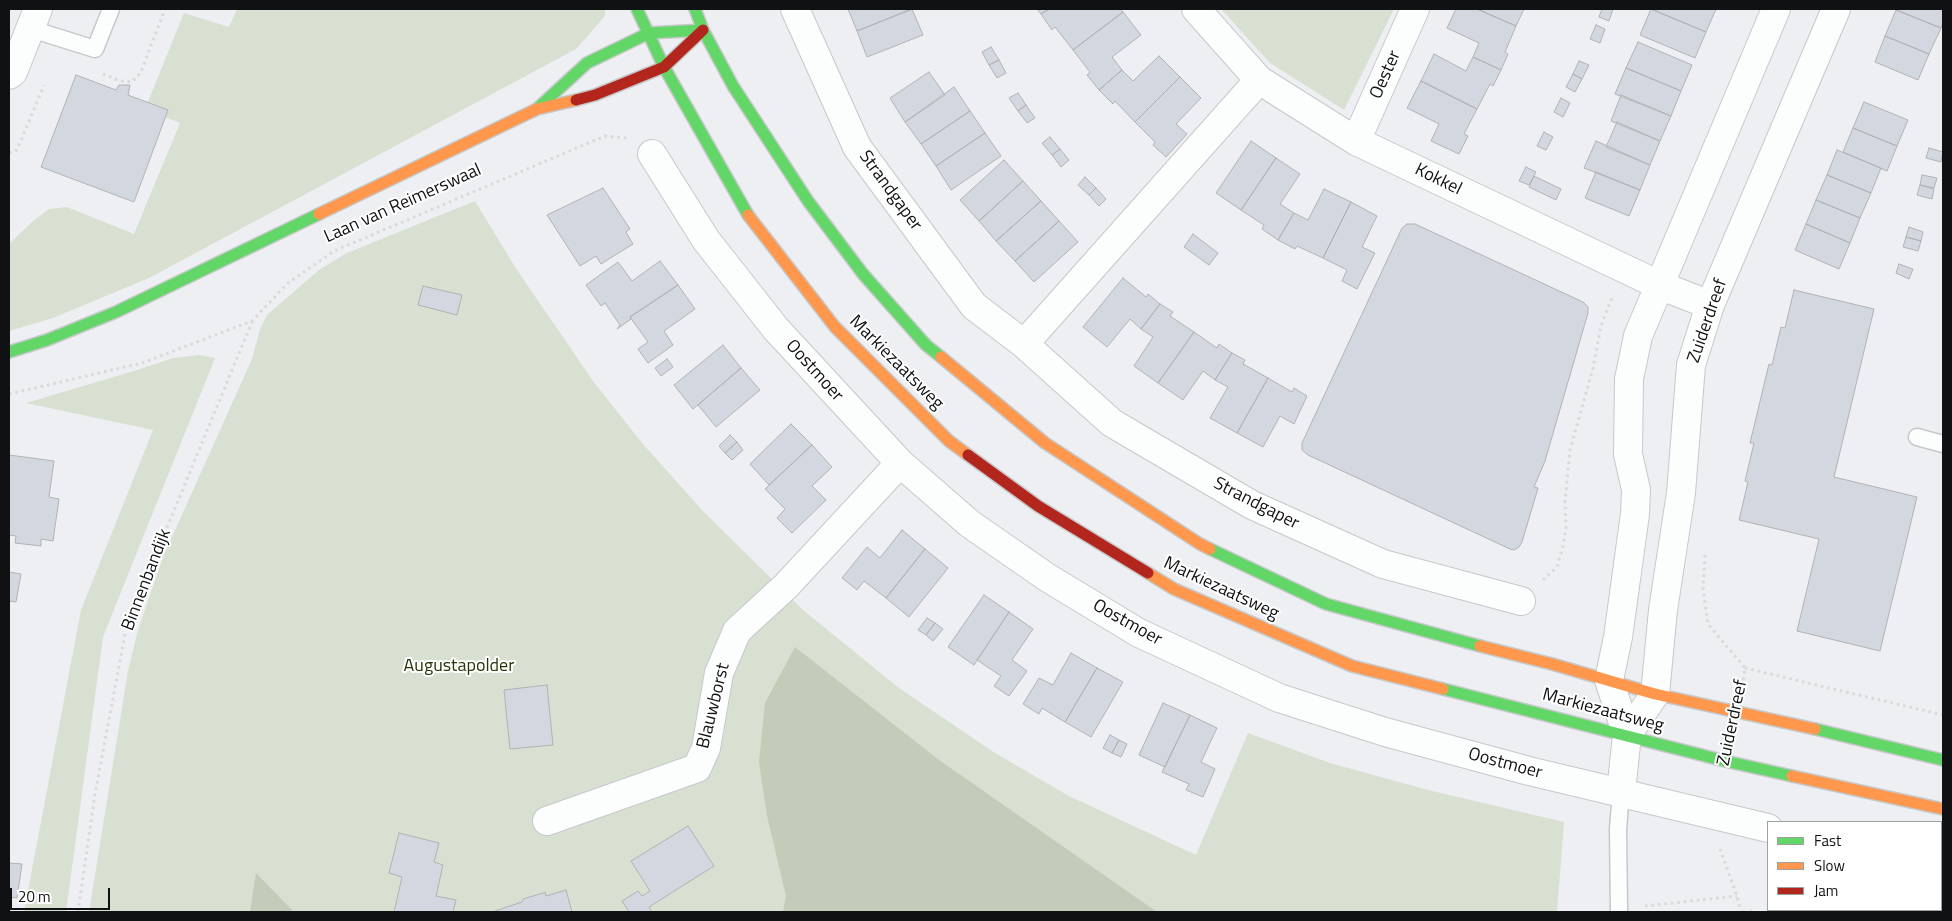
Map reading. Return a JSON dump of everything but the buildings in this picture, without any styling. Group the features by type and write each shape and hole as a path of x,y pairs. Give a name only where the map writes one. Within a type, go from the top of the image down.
{"main road":[{"name":"Markiezaatsweg","path":"637,9 664,66 751,221 835,327 949,441 1038,506 1174,589 1352,666 1725,761 1943,809"},
{"name":"Markiezaatsweg","path":"695,9 703,30 734,86 808,201 863,274 926,345 1045,443 1200,544 1326,604 1655,694 1738,711 1943,760"},
{"name":"Laan van Reimerswaal","path":"537,109 587,63 649,33 703,30"},
{"name":"Laan van Reimerswaal","path":"9,352 47,340 116,312 537,109 595,95 664,66 703,30"}],"street":[{"name":"Strandgaper","path":"795,9 857,147 974,306 1024,344 1112,423 1252,506 1383,564 1521,601"},
{"name":"Kokkel","path":"1196,9 1259,80 1356,141 1624,269 1710,305"},
{"name":"Oester","path":"1356,141 1415,9"},
{"name":"Zuiderdreef","path":"1621,792 1627,735 1609,680 1618,637 1635,514 1636,490 1628,454 1629,379 1638,336 1776,9"},
{"name":"Zuiderdreef","path":"1627,735 1655,694 1664,610 1681,493 1692,365 1710,305 1836,9"},
{"path":"9,75 13,72 35,19"},
{"path":"1024,344 1259,80"},
{"name":"Oostmoer","path":"652,154 706,240 776,329 900,463 970,524 1048,578 1139,632 1279,698 1385,732 1529,771 1767,828"},
{"name":"Blauwborst","path":"547,821 697,768 706,748 719,673 737,631 786,586 900,463"}],"lane":[{"path":"35,19 96,49 111,9"},
{"path":"1917,437 1943,444"},
{"path":"1619,910 1618,829 1621,792"}],"path":[{"path":"96,71 120,80 132,82 141,72 165,9"},
{"path":"9,153 17,150 44,83"},
{"name":"Laan van Reimerswaal","path":"9,394 142,363 252,321 288,283 334,251 606,136 626,138 652,154"},
{"path":"1521,601 1557,566 1566,528 1570,450 1593,368 1601,326 1624,269"},
{"name":"Binnenbandijk","path":"78,912 95,794 127,624 252,321"},
{"name":"Zuiderdreef","path":"1706,552 1702,589 1708,624 1745,668 1738,711"},
{"path":"1745,668 1943,715"},
{"path":"1714,816 1717,841 1742,912 1756,912"},
{"path":"1619,910 1737,896"}],"green space":[{"path":"237,9 605,9 605,16 576,49 149,278 53,318 9,331 9,244 49,209 67,207 134,234 180,123 145,109 184,13 229,27"},
{"path":"1221,9 1394,9 1344,110 1270,63"},
{"name":"Augustapolder","path":"475,201 515,267 593,381 642,443 702,510 803,610 899,688 995,753 1069,796 1196,855 1248,733 1330,763 1428,790 1564,822 1557,912 89,912 128,671 138,630 163,557 252,359 260,329 267,315 319,270 347,253"},
{"path":"200,355 215,358 103,637 66,912 24,912 81,610 153,430 26,403 173,358"},
{"path":"795,647 939,760 1157,912 783,912 786,896 767,816 759,762 765,703"},
{"path":"256,873 294,912 250,912"}],"traffic: fast":[{"path":"637,9 664,67 748,215"},
{"path":"695,9 703,30 733,86 808,201 863,274 926,345 941,357"},
{"path":"539,107 587,63 649,33 703,30"},
{"path":"9,352 47,340 116,312 319,214"},
{"path":"1210,549 1326,604 1480,646"},
{"path":"1443,689 1725,761 1792,776"},
{"path":"1815,729 1943,760"}],"traffic: slow":[{"path":"319,214 537,109 576,100"},
{"path":"748,215 835,327 949,441 968,455"},
{"path":"941,357 1045,443 1210,549"},
{"path":"1148,573 1174,589 1352,666 1443,689"},
{"path":"1480,646 1552,664 1655,694 1815,729"},
{"path":"1792,776 1943,809"}],"traffic: jam":[{"path":"576,100 595,95 664,67 703,30"},
{"path":"968,455 1038,506 1148,573"}]}
